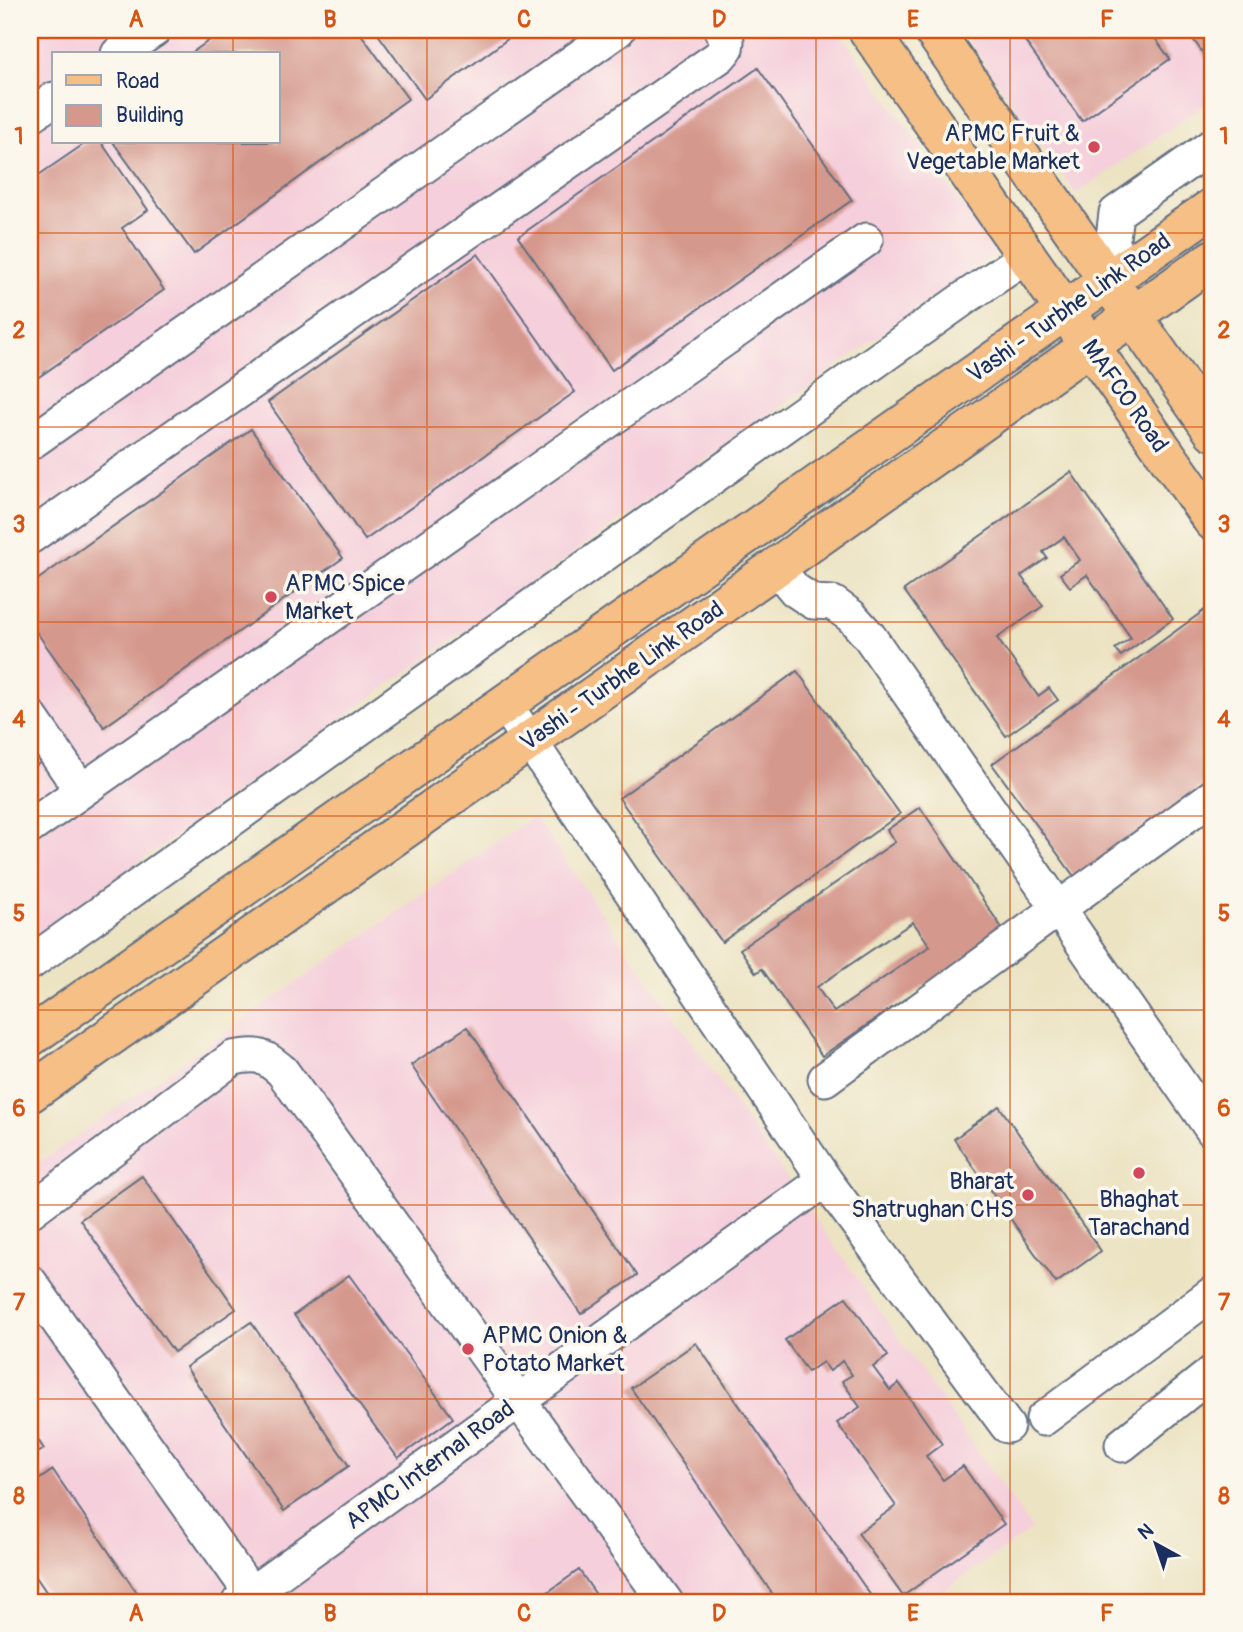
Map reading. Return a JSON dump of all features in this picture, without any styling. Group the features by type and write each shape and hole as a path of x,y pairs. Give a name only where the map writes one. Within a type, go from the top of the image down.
{"main road":[{"name":"MAFCO Road","path":"868,30 1213,521"},
{"path":"933,30 1213,431"},
{"name":"Vashi - Turbhe Link Road","path":"30,1037 1213,207"},
{"name":"Vashi - Turbhe Link Road","path":"30,1093 1213,260"}],"street":[{"path":"121,52 153,30"},
{"path":"30,443 618,30"},
{"path":"30,537 720,56 726,49 727,41 721,30"},
{"path":"30,116 52,100"},
{"path":"1108,281 1116,213 1213,145"},
{"path":"30,827 866,240"},
{"path":"30,963 954,305 1027,256"},
{"path":"776,567 795,590 813,602 833,603 851,616 869,636 1213,1131"},
{"path":"505,704 825,1180 1007,1426"},
{"path":"30,716 81,790"},
{"path":"825,1079 1213,796"},
{"path":"30,1211 233,1058 251,1054 268,1059 282,1070 666,1602"},
{"name":"APMC Internal Road","path":"249,1599 825,1180"},
{"path":"30,1282 249,1599"},
{"path":"1043,1419 1213,1293"},
{"path":"1122,1445 1213,1372"}],"shaded area":[{"name":"APMC Spice Market","path":"30,30 838,30 996,253 30,940"},
{"name":"APMC Fruit & Vegetable Market","path":"961,30 1213,30 1213,99 1076,194"},
{"name":"APMC Onion & Potato Market","path":"534,816 1032,1529 927,1602 30,1602 30,1169"}],"building":[{"path":"224,30 358,30 408,99 194,254 114,144 280,144 280,52 193,52"},
{"path":"375,30 520,30 425,99"},
{"path":"1017,30 1149,30 1170,59 1082,121"},
{"path":"1202,30 1213,30 1213,60 1210,63 1192,38"},
{"path":"758,68 852,200 612,370 518,237"},
{"path":"84,144 102,144 148,210 122,228 164,290 30,383 30,181"},
{"path":"478,254 575,392 365,540 268,402"},
{"path":"251,429 343,558 104,727 30,623 30,585"},
{"path":"1071,472 1173,619 1121,656 1115,649 1131,638 1087,575 1070,587 1060,574 1080,560 1064,537 1043,552 1047,558 1021,576 1043,606 997,638 1038,696 1049,688 1058,700 1006,736 904,590"},
{"path":"1213,604 1213,779 1076,879 992,764"},
{"path":"797,671 900,814 722,942 619,798"},
{"path":"30,743 42,761 30,770"},
{"path":"920,807 1004,931 822,1056 762,969 756,973 740,949 895,842 887,830","holes":["913,922 930,946 834,1012 817,987"]},
{"path":"467,1027 637,1275 581,1314 411,1065"},
{"name":"Bharat Shatrughan CHS","path":"999,1106 1101,1251 1056,1283 954,1139"},
{"path":"142,1176 236,1309 174,1352 80,1220"},
{"path":"349,1275 453,1418 398,1458 294,1315"},
{"path":"846,1297 888,1356 873,1367 890,1390 899,1383 942,1444 926,1456 943,1480 963,1466 1004,1524 903,1596 858,1533 896,1506 837,1423 860,1407 842,1381 852,1375 842,1361 830,1371 823,1362 808,1372 785,1340"},
{"path":"251,1322 349,1466 284,1511 186,1367"},
{"path":"696,1343 871,1596 862,1602 778,1602 631,1388"},
{"path":"30,1428 44,1449 30,1458"},
{"path":"53,1470 143,1602 53,1602 30,1568 30,1486"},
{"path":"579,1570 601,1602 534,1602"}],"place":[{"name":"APMC Fruit & Vegetable Market","path":"1094,147"},
{"name":"APMC Spice Market","path":"271,597"},
{"name":"Bhaghat Tarachand","path":"1139,1173"},
{"name":"Bharat Shatrughan CHS","path":"1028,1195"},
{"name":"APMC Onion & Potato Market","path":"468,1349"}]}
